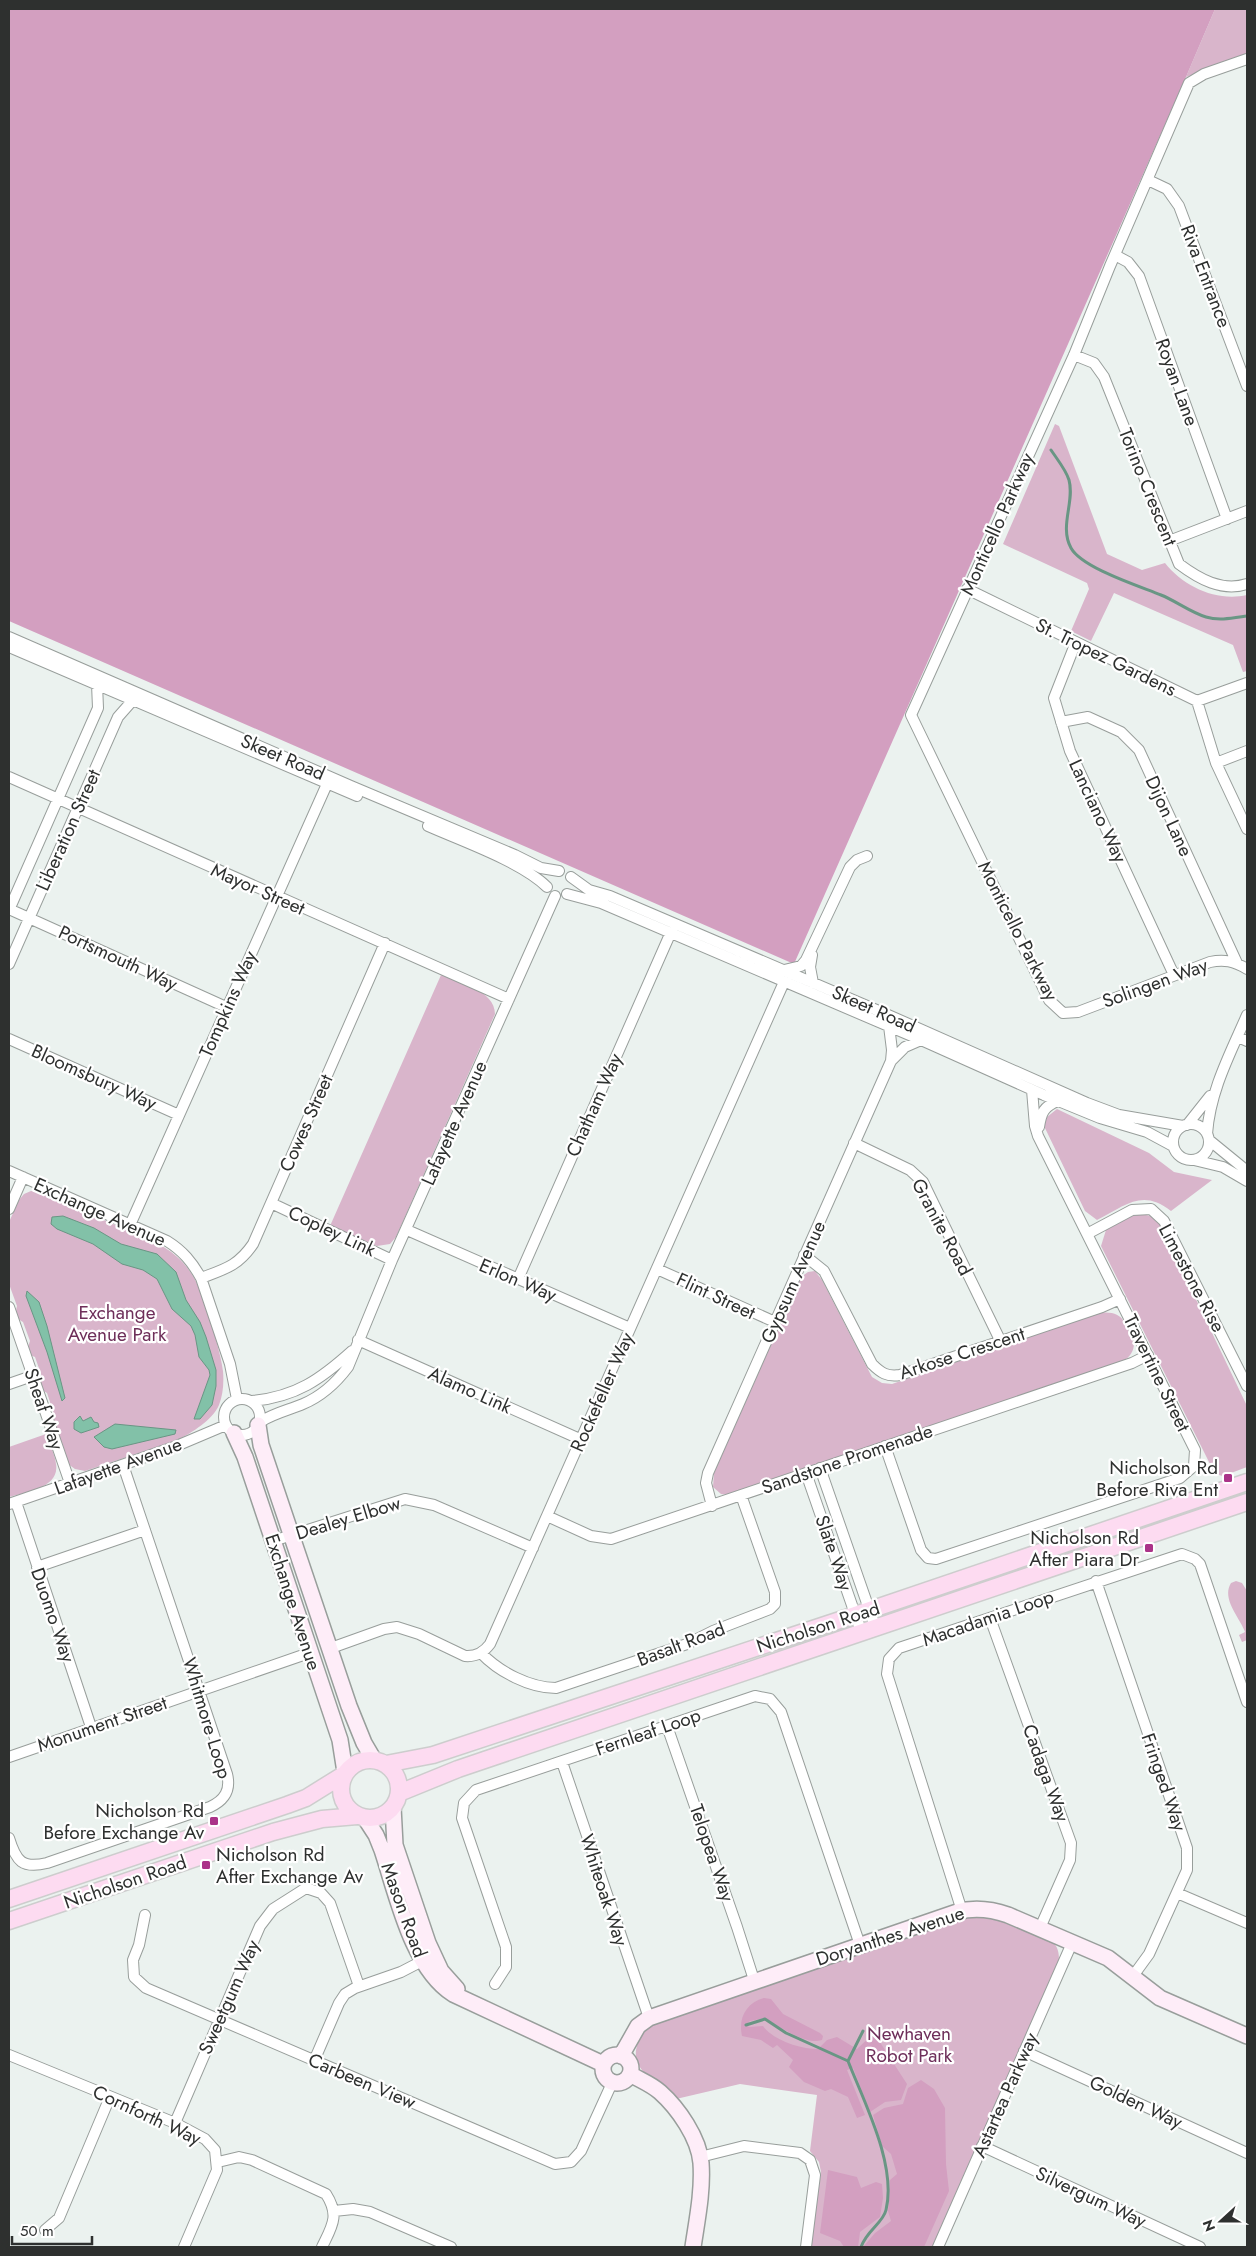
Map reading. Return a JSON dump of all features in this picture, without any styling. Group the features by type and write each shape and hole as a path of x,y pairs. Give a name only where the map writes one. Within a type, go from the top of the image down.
{"main road":[{"name":"Nicholson Road","path":"9,1899 286,1806 306,1798 344,1774 361,1760 380,1762 433,1755 863,1613 1247,1482"},
{"name":"Nicholson Road","path":"9,1921 273,1832 322,1819 380,1816 396,1800 458,1769 1247,1502"},
{"path":"380,1762 396,1777 396,1800"},
{"path":"344,1774 340,1784 343,1801 348,1809 361,1817"}],"street":[{"name":"Monticello Parkway","path":"1063,1013 1049,1000 912,715 967,589 1074,355 1115,255 1190,83 1204,74 1247,58"},
{"name":"Riva Entrance","path":"1148,180 1167,189 1179,206 1247,386"},
{"name":"Royan Lane","path":"1115,255 1128,262 1139,276 1227,518"},
{"name":"Torino Crescent","path":"1074,355 1094,363 1104,377 1179,564 1192,574 1220,586 1232,587 1247,584"},
{"path":"1169,541 1247,511"},
{"name":"St. Tropez Gardens","path":"967,589 1197,701 1247,683"},
{"name":"Skeet Road","path":"9,637 515,855 530,864 559,871"},
{"name":"Lanciano Way","path":"1076,642 1054,698 1061,722 1070,751 1174,976"},
{"name":"Skeet Road","path":"9,647 516,866 547,887"},
{"name":"Liberation Street","path":"9,909 98,706 97,684"},
{"name":"Liberation Street","path":"9,964 118,717 133,700"},
{"path":"1197,701 1216,763 1247,829"},
{"name":"Dijon Lane","path":"1061,722 1088,717 1121,732 1139,750 1237,963"},
{"path":"1216,763 1247,751"},
{"name":"Mayor Street","path":"9,777 509,999"},
{"name":"Tompkins Way","path":"130,1225 327,784"},
{"path":"784,970 801,966 815,942 850,867 857,860 867,856"},
{"path":"559,871 566,872 571,877 572,886 567,894 555,896 547,887 548,877 553,872 559,871"},
{"name":"Skeet Road","path":"571,877 589,890 610,896 813,982 1109,1112 1142,1120 1185,1125"},
{"name":"Skeet Road","path":"567,894 601,902 1032,1090 1108,1121 1147,1132 1173,1146"},
{"name":"Lafayette Avenue","path":"259,1424 274,1414 308,1402 323,1393 341,1377 348,1367 392,1260 555,896"},
{"name":"Portsmouth Way","path":"9,909 226,1007"},
{"name":"Chatham Way","path":"518,1279 671,932"},
{"path":"813,982 810,960 815,942"},
{"name":"Cowes Street","path":"202,1278 226,1269 243,1259 253,1244 385,943"},
{"name":"Solingen Way","path":"1063,1013 1078,1012 1216,961 1222,960 1237,963 1247,969"},
{"name":"Rockefeller Way","path":"481,1653 492,1641 784,982"},
{"path":"1247,1015 1242,1039 1214,1092 1185,1125 1176,1132 1173,1146 1181,1157 1223,1168 1247,1181"},
{"name":"Gypsum Avenue","path":"888,1026 892,1050 891,1061"},
{"name":"Bloomsbury Way","path":"9,1039 179,1115"},
{"name":"Gypsum Avenue","path":"712,1506 706,1483 708,1473 854,1143 891,1061 911,1042 921,1040"},
{"name":"Travertine Street","path":"885,1446 921,1550 928,1558 936,1559 942,1559 1180,1478 1194,1466 1195,1450 1038,1136 1035,1126 1032,1090"},
{"path":"1194,1160 1201,1158 1206,1152 1214,1092"},
{"path":"1038,1136 1044,1110 1058,1101"},
{"path":"1185,1125 1198,1126 1247,1171"},
{"name":"Granite Road","path":"854,1143 910,1170 922,1182 1001,1342"},
{"name":"Exchange Avenue","path":"9,1171 177,1247 189,1258 202,1278 230,1364 237,1399"},
{"path":"9,1209 23,1177"},
{"name":"Copley Link","path":"271,1203 392,1260"},
{"name":"Limestone Rise","path":"1087,1234 1132,1210 1151,1209 1164,1221 1247,1386"},
{"name":"Erlon Way","path":"407,1230 630,1328"},
{"name":"Arkose Crescent","path":"804,1255 824,1271 872,1364 881,1372 890,1376 900,1375 1001,1342 1102,1308 1120,1299"},
{"name":"Flint Street","path":"658,1269 775,1322"},
{"name":"Sheaf Way","path":"9,1307 70,1483"},
{"name":"Lafayette Avenue","path":"252,1401 269,1398 310,1384 326,1374 356,1345"},
{"name":"Alamo Link","path":"356,1345 582,1440"},
{"name":"Sandstone Promenade","path":"547,1516 591,1536 611,1539 1132,1363 1148,1355"},
{"path":"9,1384 32,1376"},
{"path":"237,1399 252,1401 260,1411 259,1424 248,1434 230,1429 224,1418 226,1408 237,1399"},
{"name":"Exchange Avenue","path":"259,1424 261,1445 356,1726 380,1762"},
{"name":"Lafayette Avenue","path":"12,1503 230,1429"},
{"name":"Exchange Avenue","path":"230,1429 273,1541 309,1653 340,1740 344,1774"},
{"name":"Whitmore Loop","path":"9,1838 17,1858 22,1863 34,1866 210,1807 221,1801 228,1788 228,1779 123,1465"},
{"name":"Slate Way","path":"820,1468 869,1631"},
{"name":"Slate Way","path":"806,1473 869,1631"},
{"name":"Basalt Road","path":"481,1653 499,1670 539,1687 556,1688 687,1644 713,1631 767,1611 774,1604 775,1592 741,1495"},
{"name":"Dealey Elbow","path":"273,1541 405,1499 434,1505 533,1548"},
{"name":"Duomo Way","path":"12,1503 37,1567 91,1727"},
{"path":"37,1567 145,1530"},
{"name":"Macadamia Loop","path":"962,1911 887,1674 889,1659 898,1648 1175,1554 1188,1555 1195,1559 1203,1572 1247,1702"},
{"name":"Fringed Way","path":"1096,1581 1187,1848 1187,1870 1149,1954 1133,1976"},
{"name":"Cadaga Way","path":"990,1618 1071,1843 1070,1860 1040,1928"},
{"path":"331,1648 397,1627 419,1634 465,1656 471,1657 481,1653"},
{"name":"Monument Street","path":"9,1757 309,1653"},
{"name":"Fernleaf Loop","path":"495,1984 506,1968 506,1946 462,1818 464,1803 476,1790 755,1696 770,1699 781,1712 860,1945"},
{"name":"Telopea Way","path":"667,1726 754,1980"},
{"name":"Whiteoak Way","path":"562,1762 648,2018"},
{"name":"Mason Road","path":"396,1800 395,1845 428,1959"},
{"name":"Mason Road","path":"361,1817 380,1844 428,1959 455,1988 481,2006 603,2064"},
{"name":"Sweetgum Way","path":"175,2123 266,1917 273,1909 306,1888 321,1893 330,1902 359,1986"},
{"path":"1177,1893 1247,1923"},
{"name":"Doryanthes Avenue","path":"621,2056 638,2026 648,2018 754,1980 962,1911 995,1911 1040,1928 1108,1958 1133,1976 1150,1993 1247,2036"},
{"name":"Carbeen View","path":"145,1915 139,1945 132,1960 134,1976 146,1988 555,2164 571,2162 581,2151 612,2083"},
{"name":"Astartea Parkway","path":"941,2246 982,2146 1072,1943"},
{"path":"314,2061 339,2003 345,1994 359,1986 401,1972 428,1959"},
{"name":"Golden Way","path":"1024,2051 1247,2153"},
{"name":"Cornforth Way","path":"9,2055 175,2123 205,2139 215,2150 218,2162 217,2170 184,2247"},
{"path":"621,2056 630,2063 630,2074 623,2082 612,2083 604,2076 603,2064 609,2057 621,2056"},
{"path":"630,2074 652,2086 672,2104 698,2148 700,2157 700,2192 693,2247"},
{"path":"45,2230 59,2218 110,2097"},
{"path":"700,2157 744,2146 800,2153 808,2158 814,2166 815,2175 806,2247"},
{"name":"Silvergum Way","path":"982,2146 1200,2247"},
{"path":"218,2162 239,2157 252,2160 326,2194 334,2211 334,2221 322,2247"},
{"path":"334,2211 353,2209 370,2212 451,2247"}],"green space":[{"path":"1215,9 1247,9 1247,55 1186,77"},
{"path":"1055,424 1059,426 1107,554 1142,570 1165,563 1191,586 1202,591 1224,596 1236,597 1247,595 1247,671 1243,672 1233,645 1114,593 1091,641 1071,631 1089,589 1087,583 1003,544"},
{"path":"441,975 483,993 493,1006 495,1014 396,1237 390,1244 377,1246 330,1226"},
{"path":"1057,1109 1149,1153 1174,1172 1212,1180 1171,1211 1161,1204 1142,1200 1125,1205 1097,1220 1085,1211 1044,1126 1047,1117"},
{"name":"Exchange Avenue Park","path":"31,1191 39,1192 157,1243 176,1256 188,1268 205,1305 223,1371 223,1389 219,1405 212,1416 201,1425 178,1440 85,1471 75,1469 68,1464 52,1419 54,1414 47,1393 42,1390 40,1383 42,1377 35,1357 30,1355 28,1347 30,1341 23,1322 17,1315 17,1306 9,1284 9,1222 19,1200 24,1194"},
{"path":"1141,1214 1151,1216 1160,1224 1247,1406 1247,1467 1223,1476 1215,1474 1101,1246 1106,1230 1129,1217"},
{"path":"815,1271 822,1280 872,1377 882,1383 892,1384 1099,1313 1114,1314 1122,1319 1134,1343 1133,1349 1130,1356 1123,1361 728,1495 721,1494 713,1487 714,1473 801,1277 808,1272"},
{"path":"46,1434 56,1464 56,1472 53,1479 40,1488 9,1497 9,1447"},
{"path":"1236,1581 1242,1583 1247,1591 1247,1640 1242,1642 1239,1635 1245,1632 1232,1608 1228,1595 1231,1583"},
{"name":"Newhaven Robot Park","path":"985,1916 1038,1933 1056,1946 1059,1960 932,2247 811,2247 821,2172 819,2162 810,2151 817,2095 740,2084 676,2099 655,2083 640,2068 636,2059 636,2050 640,2039 648,2026 960,1919"}],"shaded area":[{"path":"9,9 1215,9 794,964 9,621"},
{"path":"63,1216 94,1228 121,1244 157,1254 176,1272 186,1300 200,1322 216,1370 216,1386 212,1405 200,1419 194,1419 210,1375 209,1370 199,1357 195,1335 191,1326 172,1309 157,1279 143,1270 122,1264 93,1244 57,1229 51,1224 52,1217"},
{"path":"27,1291 39,1302 47,1326 65,1398 62,1401 47,1352 26,1296"},
{"path":"80,1416 83,1421 91,1417 94,1422 98,1423 99,1427 81,1433 74,1429 74,1422"},
{"path":"115,1424 176,1430 175,1434 112,1449 104,1447 94,1437"},
{"path":"764,1998 771,1999 783,2014 820,2033 823,2036 822,2040 816,2041 801,2038 765,2018 750,2021 746,2025 749,2027 763,2026 774,2036 796,2046 818,2049 827,2040 837,2037 857,2049 874,2033 907,2084 901,2100 885,2102 870,2112 853,2068 847,2070 865,2115 857,2118 848,2097 831,2089 825,2091 804,2082 789,2067 793,2060 777,2045 773,2048 761,2040 742,2036 742,2017 748,2007"},
{"path":"921,2080 934,2089 945,2108 946,2164 949,2191 924,2247 863,2247 875,2233 891,2221 888,2211 890,2180 897,2174 891,2154 882,2146 873,2115 884,2108 903,2104 908,2088"},
{"path":"828,2170 857,2177 861,2188 876,2182 882,2184 883,2198 880,2217 860,2232 858,2247 844,2247 840,2241 820,2233"}],"waterway":[{"path":"1051,450 1064,468 1069,480 1070,497 1066,531 1071,548 1077,555 1099,569 1167,597 1206,617 1221,619 1247,616"},
{"path":"746,2025 765,2019 786,2033 848,2061 877,2134 887,2174 886,2210 882,2219 867,2236 861,2247"},
{"path":"848,2061 863,2031"}],"place":[{"name":"Nicholson Rd Before Riva Ent","path":"1228,1478"},
{"name":"Nicholson Rd After Piara Dr","path":"1149,1548"},
{"name":"Nicholson Rd Before Exchange Av","path":"214,1821"},
{"name":"Nicholson Rd After Exchange Av","path":"206,1865"}]}
